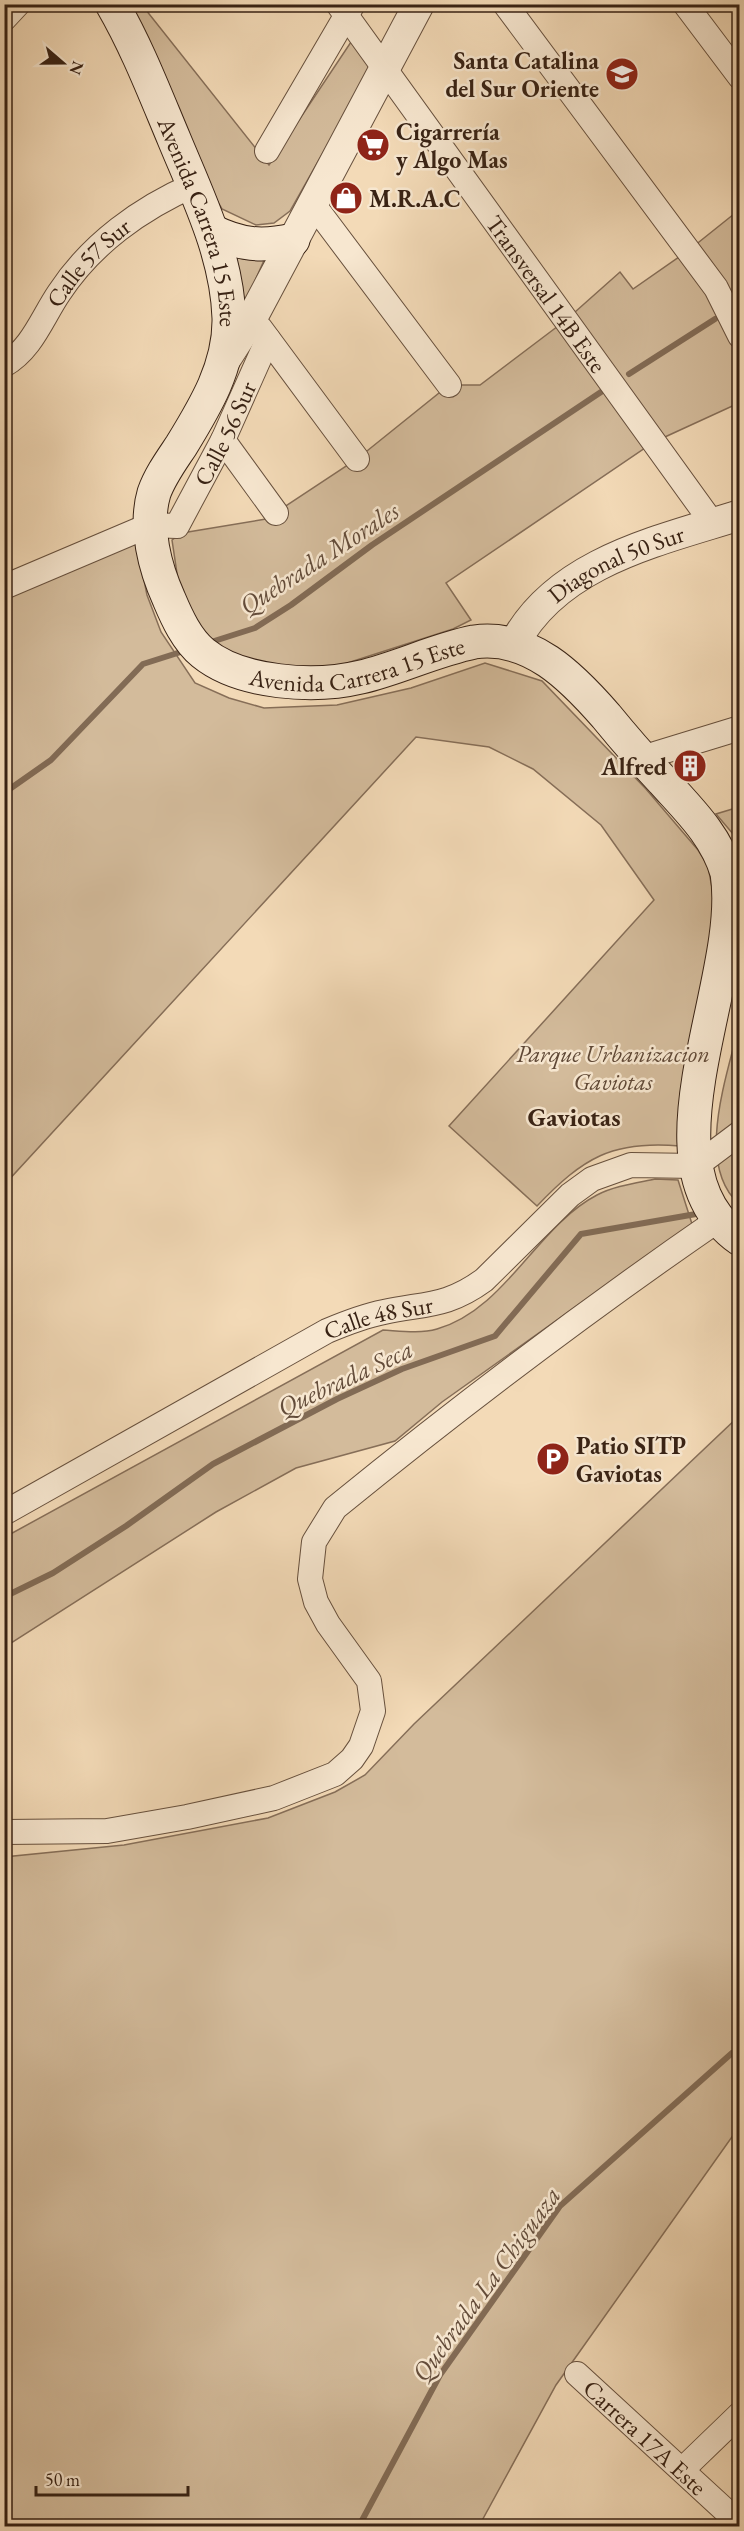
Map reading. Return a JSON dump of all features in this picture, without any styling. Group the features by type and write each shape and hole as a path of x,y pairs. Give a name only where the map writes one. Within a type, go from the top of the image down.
{"main road":[{"name":"Avenida Carrera 15 Este","path":"112,4 142,66 194,186 212,231 227,291 229,320 223,363 201,412 159,481 151,507 164,526 159,572 177,617 195,644 239,671 260,677 319,683 359,677 474,642 486,640 514,644 550,662 565,674 642,758 709,834 722,856 732,890 732,945 696,1138 696,1166 707,1204 729,1230"},
{"path":"212,231 231,240 251,245 272,245 293,240"}],"street":[{"path":"4,19 18,4"},
{"name":"Calle 56 Sur","path":"164,526 223,440 260,328 293,240 419,4"},
{"path":"505,4 689,250 727,306 740,336"},
{"path":"685,4 740,77"},
{"path":"267,151 346,8"},
{"name":"Transversal 14B Este","path":"346,8 384,70 726,519"},
{"name":"Calle 57 Sur","path":"4,365 26,347 60,291 103,243 138,214 165,198 194,186"},
{"path":"313,204 449,385"},
{"path":"260,328 357,459"},
{"name":"Calle 56 Sur","path":"223,363 260,328"},
{"path":"223,440 276,513"},
{"name":"Diagonal 50 Sur","path":"514,644 532,615 568,582 588,570 726,519"},
{"path":"4,587 164,526"},
{"path":"642,758 740,728"},
{"path":"696,1166 740,1133"},
{"name":"Calle 48 Sur","path":"4,1513 327,1331 366,1316 440,1304 470,1290 484,1280 570,1195 604,1172 645,1164 696,1166"},
{"path":"4,1832 127,1829 274,1798 335,1774 362,1746 371,1719 373,1704 369,1681 327,1624 316,1602 310,1579 310,1556 321,1527 335,1508 471,1399 638,1275 729,1230"},
{"name":"Carrera 17A Este","path":"577,2374 683,2469 740,2524"},
{"path":"683,2469 740,2414"}],"green space":[{"path":"125,5 142,5 269,165 351,42 372,66 290,211 274,223 256,225 222,209 207,184"},
{"path":"739,210 739,403 654,442 446,583 471,620 453,629 307,676 217,655 181,600 172,540 182,533 266,519 357,459 449,385 480,385 566,320 620,272 633,289 689,250"},
{"path":"235,254 265,258 237,322"},
{"name":"Parque Urbanizacion Gaviotas","path":"136,540 147,595 161,632 195,683 229,698 264,708 337,705 411,688 485,663 542,681 646,789 698,850 708,866 716,910 680,1146 635,1146 600,1156 569,1176 537,1206 449,1126 654,900 601,825 533,769 489,747 416,737 5,1184 5,598"},
{"path":"740,807 739,841 716,814"},
{"path":"739,1025 739,1204 726,1187 718,1166 716,1143 722,1093"},
{"path":"655,1179 678,1180 692,1224 442,1402 395,1441 296,1468 216,1512 5,1647 5,1537 383,1330 430,1331 461,1319 483,1304 502,1286 556,1226 576,1209 611,1189"},
{"path":"739,1416 739,2127 556,2385 479,2526 5,2526 4,1857 124,1845 268,1818 335,1792 365,1775 414,1724"}],"waterway":[{"name":"Quebrada Morales","path":"629,374 715,319"},
{"name":"Quebrada Morales","path":"208,643 255,628 291,605 372,545 601,392"},
{"name":"Quebrada Morales","path":"4,793 51,760 143,664 187,650"},
{"name":"Quebrada Seca","path":"4,1597 53,1573 126,1526 213,1464 337,1399 402,1369 495,1336 581,1234 696,1214"},
{"name":"Quebrada La Chiguaza","path":"359,2526 440,2375 560,2206 732,2053 740,2051"}],"place":[{"name":"Santa Catalina del Sur Oriente","path":"622,74"},
{"name":"Cigarrería y Algo Mas","path":"373,145"},
{"name":"M.R.A.C","path":"346,198"},
{"name":"Alfred","path":"690,766"},
{"name":"Patio SITP Gaviotas","path":"553,1459"}],"district":[{"name":"Gaviotas","path":"574,1117"}]}
